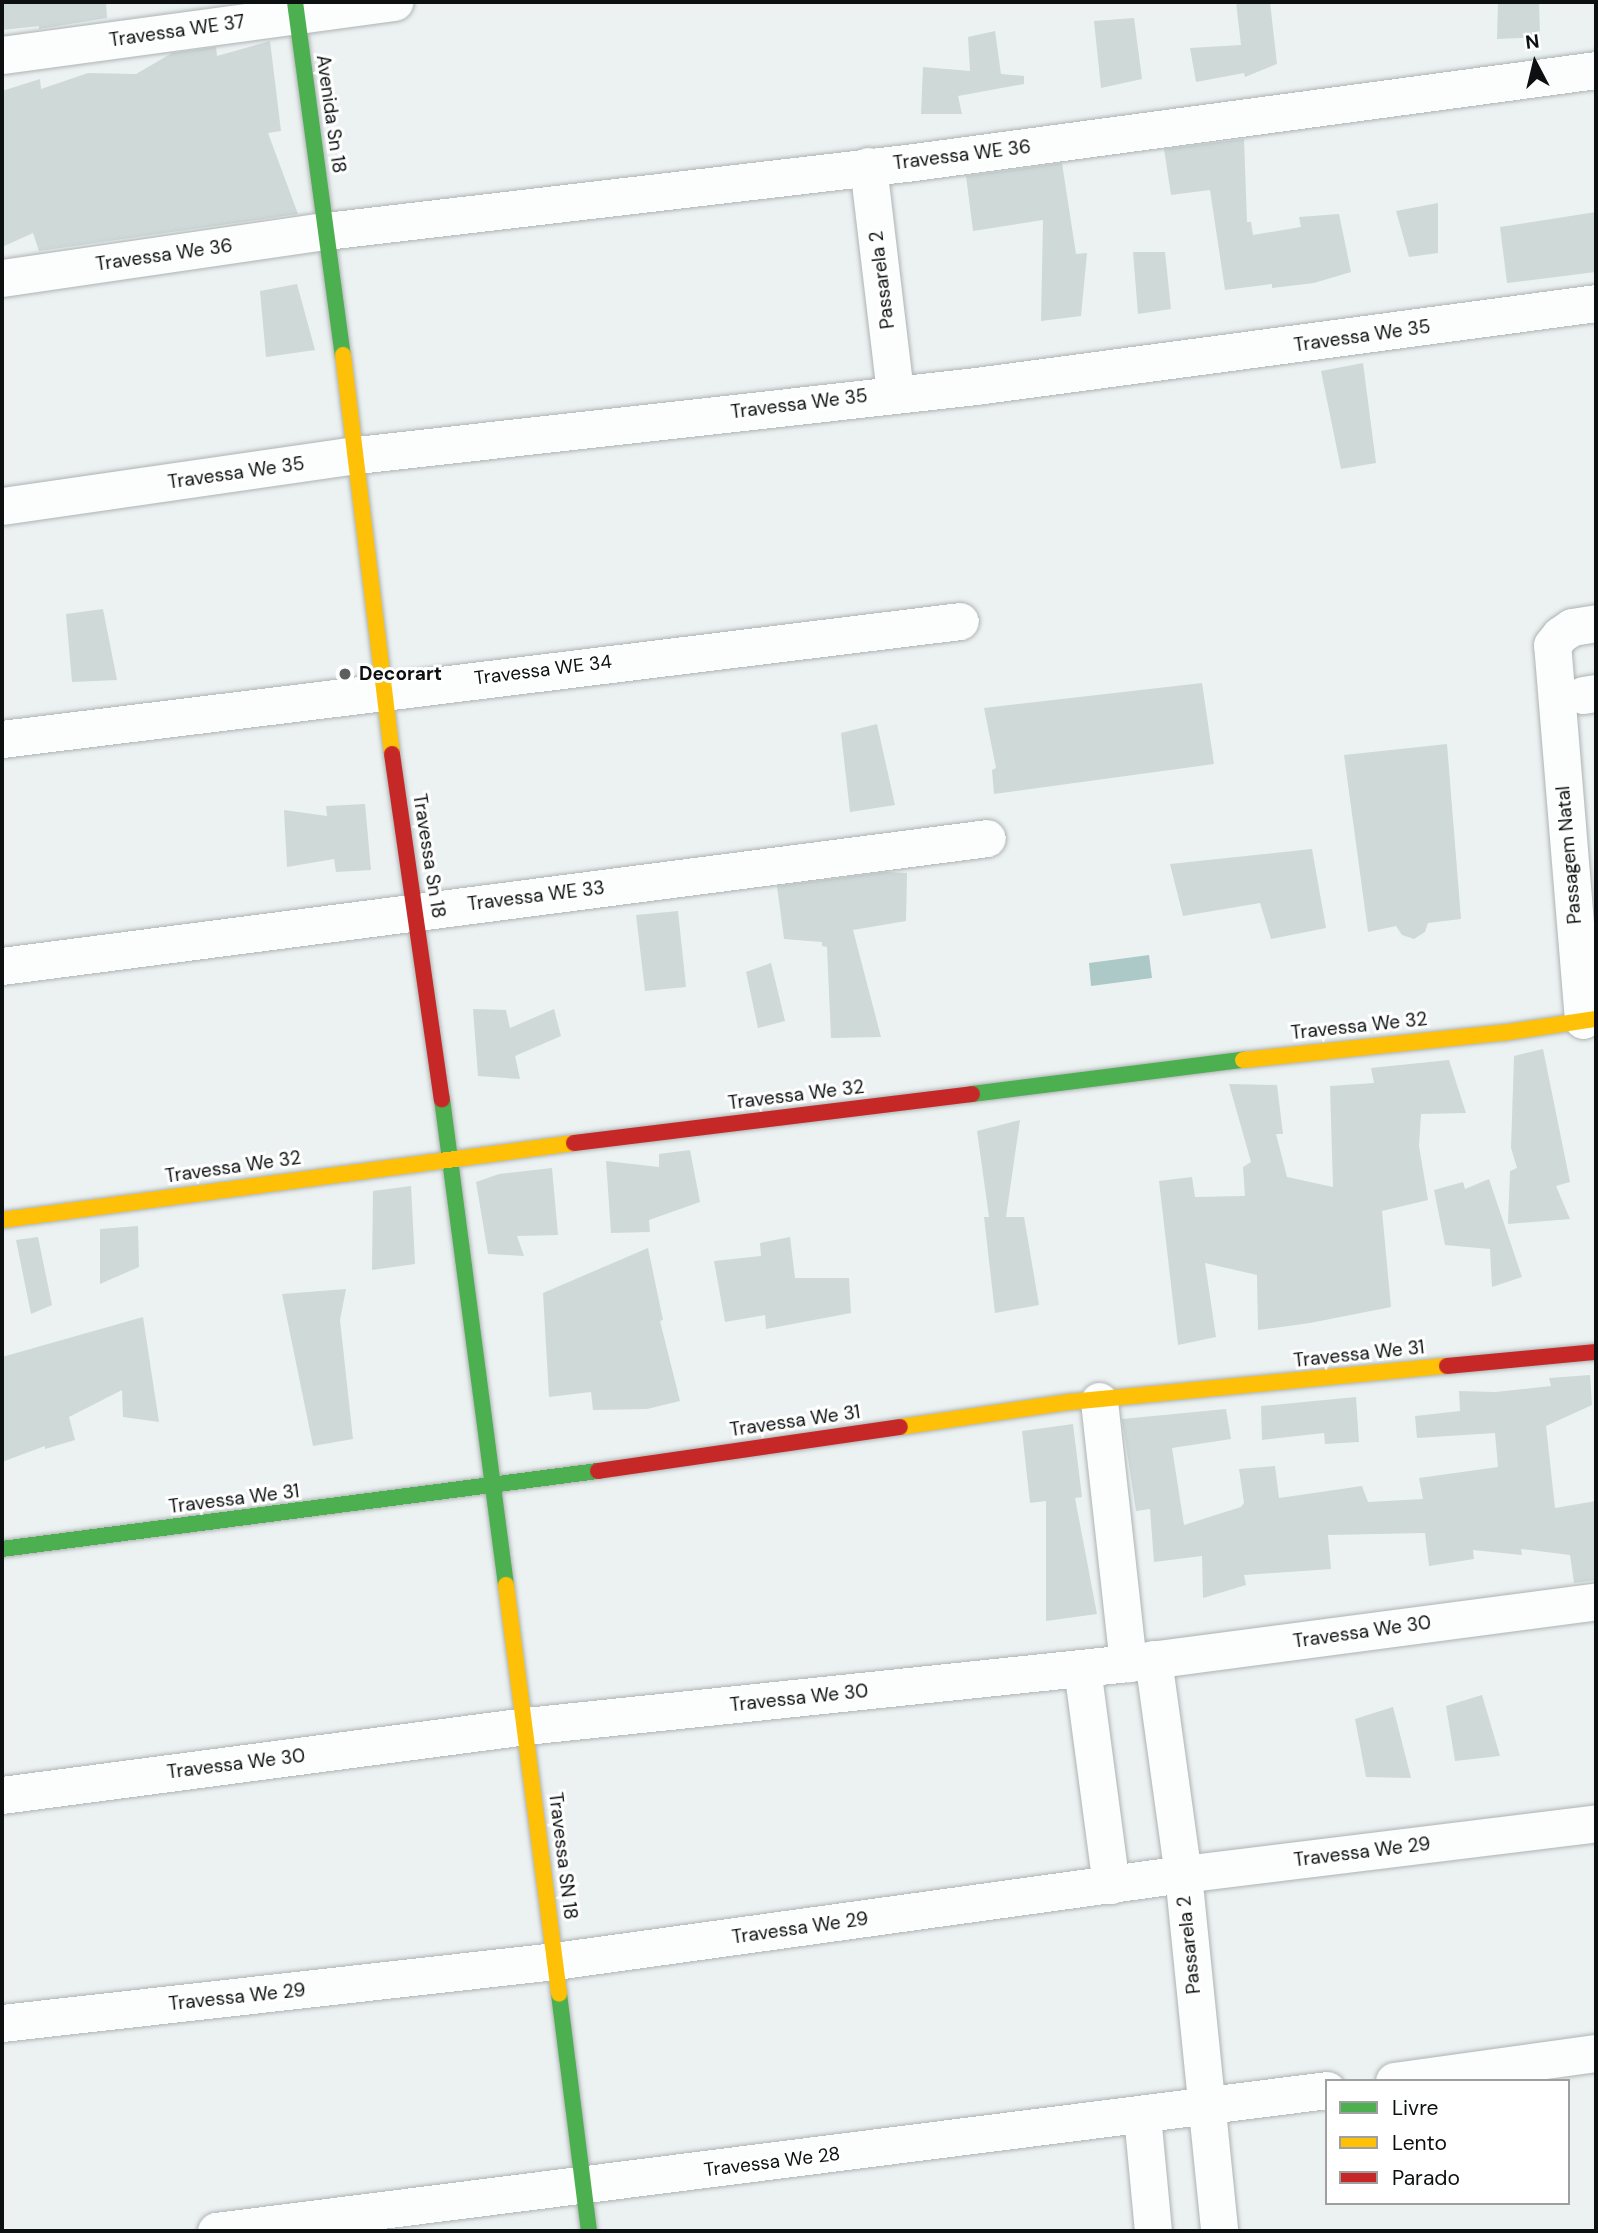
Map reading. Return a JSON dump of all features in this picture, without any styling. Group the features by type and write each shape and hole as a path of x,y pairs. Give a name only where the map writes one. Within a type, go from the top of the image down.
{"street":[{"name":"Travessa WE 37","path":"2,55 296,8 394,2"},
{"name":"Avenida Sn 18","path":"296,8 326,231"},
{"name":"Travessa WE 36","path":"326,231 868,166 1596,70"},
{"name":"Passarela 2","path":"868,166 895,393"},
{"name":"Travessa We 36","path":"2,278 326,231"},
{"name":"Travessa Sn 18","path":"326,231 357,456 383,689 451,1158 491,1487"},
{"name":"Travessa We 35","path":"2,506 357,456 895,393 976,386 1374,335 1596,303"},
{"name":"Travessa WE 34","path":"2,738 383,689 960,621"},
{"name":"Passagem Natal","path":"1590,1019 1578,693 1552,645 1572,627 1596,623"},
{"name":"Travessa WE 33","path":"2,966 986,838"},
{"name":"Travessa We 32","path":"2,1220 451,1158 1293,1054 1502,1033 1590,1019"},
{"name":"Travessa We 31","path":"2,1549 491,1487 1070,1402 1596,1352"},
{"name":"Passarela 2","path":"1099,1401 1140,1661 1183,1874 1219,2231"},
{"name":"Travessa SN 18","path":"491,1487 526,1726 589,2231"},
{"name":"Travessa We 30","path":"2,1795 526,1726 1082,1668 1596,1601"},
{"path":"1082,1668 1111,1885"},
{"name":"Travessa We 29","path":"2,2023 555,1961 1183,1874 1596,1823"},
{"path":"1408,2079 1596,2053"},
{"name":"Travessa We 28","path":"216,2231 1325,2090"},
{"path":"1142,2115 1153,2231"}],"water":[{"path":"1149,955 1152,978 1091,986 1089,963"}],"building":[{"path":"2,2 106,2 107,18 39,29 39,26 2,30"},
{"path":"1236,2 1270,2 1277,64 1245,77 1244,73 1196,82 1190,48 1241,45"},
{"path":"1498,2 1539,2 1540,37 1497,39"},
{"path":"1134,18 1142,79 1101,88 1094,21"},
{"path":"995,31 1001,74 1024,76 1024,84 958,96 962,114 921,114 923,67 970,71 968,37"},
{"path":"270,41 281,131 268,133 298,214 39,251 33,233 2,247 2,91 40,79 41,89 88,73 136,74 172,53 216,47 217,56"},
{"path":"1244,139 1247,222 1251,222 1253,235 1301,227 1299,217 1339,214 1351,272 1314,283 1272,288 1272,284 1225,290 1210,190 1171,195 1164,149"},
{"path":"1062,163 1076,254 1087,253 1081,316 1041,321 1043,220 973,231 966,176"},
{"path":"1438,203 1438,253 1409,257 1396,211"},
{"path":"1596,212 1596,272 1507,283 1500,227"},
{"path":"1133,252 1165,252 1171,309 1138,314"},
{"path":"297,284 315,350 266,357 260,291"},
{"path":"1363,363 1376,463 1341,469 1321,371"},
{"path":"103,609 117,680 72,682 66,614"},
{"path":"1202,683 1214,764 994,794 992,770 996,768 984,708"},
{"path":"877,724 895,805 850,812 841,733"},
{"path":"1447,744 1461,919 1428,923 1425,932 1414,939 1402,935 1396,926 1368,932 1344,755"},
{"path":"365,804 371,870 336,872 334,859 287,867 284,810 327,816 326,806"},
{"path":"1312,849 1326,928 1271,939 1260,903 1183,916 1170,864"},
{"path":"886,872 907,873 906,921 853,930 881,1037 831,1038 827,947 822,946 822,942 784,939 777,886"},
{"path":"678,911 686,987 645,991 636,915"},
{"path":"771,963 785,1021 758,1028 746,972"},
{"path":"473,1009 506,1010 510,1028 554,1009 561,1036 515,1056 520,1079 478,1076"},
{"path":"1543,1049 1570,1182 1556,1186 1570,1219 1508,1224 1510,1171 1517,1168 1511,1148 1514,1056"},
{"path":"1449,1060 1466,1113 1421,1114 1419,1146 1428,1200 1382,1211 1391,1307 1258,1330 1257,1275 1205,1263 1216,1337 1178,1345 1159,1181 1192,1177 1195,1197 1245,1196 1243,1167 1251,1162 1229,1084 1277,1085 1283,1134 1276,1134 1287,1177 1333,1187 1330,1086 1374,1083 1371,1068"},
{"path":"1020,1120 1006,1217 1024,1217 1039,1305 995,1313 984,1217 989,1217 977,1131"},
{"path":"690,1150 700,1202 649,1220 650,1232 611,1233 606,1161 659,1167 659,1154"},
{"path":"552,1168 558,1235 517,1236 524,1256 488,1254 476,1182 499,1174"},
{"path":"1489,1179 1522,1277 1492,1287 1490,1249 1445,1245 1434,1190 1463,1182 1465,1189"},
{"path":"411,1186 415,1264 372,1270 373,1191"},
{"path":"138,1226 139,1267 100,1284 100,1229"},
{"path":"38,1237 52,1305 31,1314 16,1240"},
{"path":"790,1237 795,1278 849,1278 851,1313 766,1329 765,1315 725,1322 714,1261 761,1256 760,1243"},
{"path":"648,1248 663,1320 660,1321 680,1401 647,1409 593,1410 591,1392 549,1397 543,1293"},
{"path":"346,1289 340,1320 353,1439 313,1446 282,1294"},
{"path":"143,1317 159,1422 123,1417 122,1390 69,1417 75,1440 45,1449 45,1446 2,1462 2,1357"},
{"path":"1590,1375 1592,1405 1546,1426 1555,1508 1596,1501 1596,1580 1574,1583 1570,1555 1521,1549 1522,1555 1473,1550 1474,1559 1429,1566 1425,1533 1328,1535 1331,1569 1244,1575 1246,1585 1203,1598 1202,1556 1154,1562 1150,1509 1136,1511 1122,1419 1226,1409 1231,1439 1172,1448 1184,1525 1241,1507 1244,1503 1239,1469 1275,1466 1279,1498 1362,1486 1368,1502 1423,1499 1419,1478 1498,1467 1495,1433 1417,1438 1415,1416 1460,1411 1459,1391 1495,1392 1551,1386 1549,1378"},
{"path":"1356,1397 1359,1442 1325,1444 1324,1433 1262,1440 1261,1406"},
{"path":"1073,1424 1082,1497 1075,1498 1097,1614 1046,1621 1046,1501 1030,1503 1022,1431"},
{"path":"1482,1695 1500,1756 1455,1761 1446,1706"},
{"path":"1393,1707 1411,1778 1366,1777 1355,1719"}],"traffic: fast":[{"path":"295,2 343,355"},
{"path":"972,1094 1243,1060"},
{"path":"442,1099 506,1585"},
{"path":"2,1549 598,1471"},
{"path":"559,1994 589,2231"}],"traffic: slow":[{"path":"343,355 392,754"},
{"path":"1243,1060 1502,1033 1596,1019"},
{"path":"2,1220 574,1143"},
{"path":"900,1427 1070,1402 1447,1366"},
{"path":"506,1585 559,1994"}],"traffic: jam":[{"path":"392,754 442,1099"},
{"path":"574,1143 972,1094"},
{"path":"1447,1366 1596,1352"},
{"path":"598,1471 900,1427"}],"place":[{"name":"Decorart","path":"345,674"}]}
